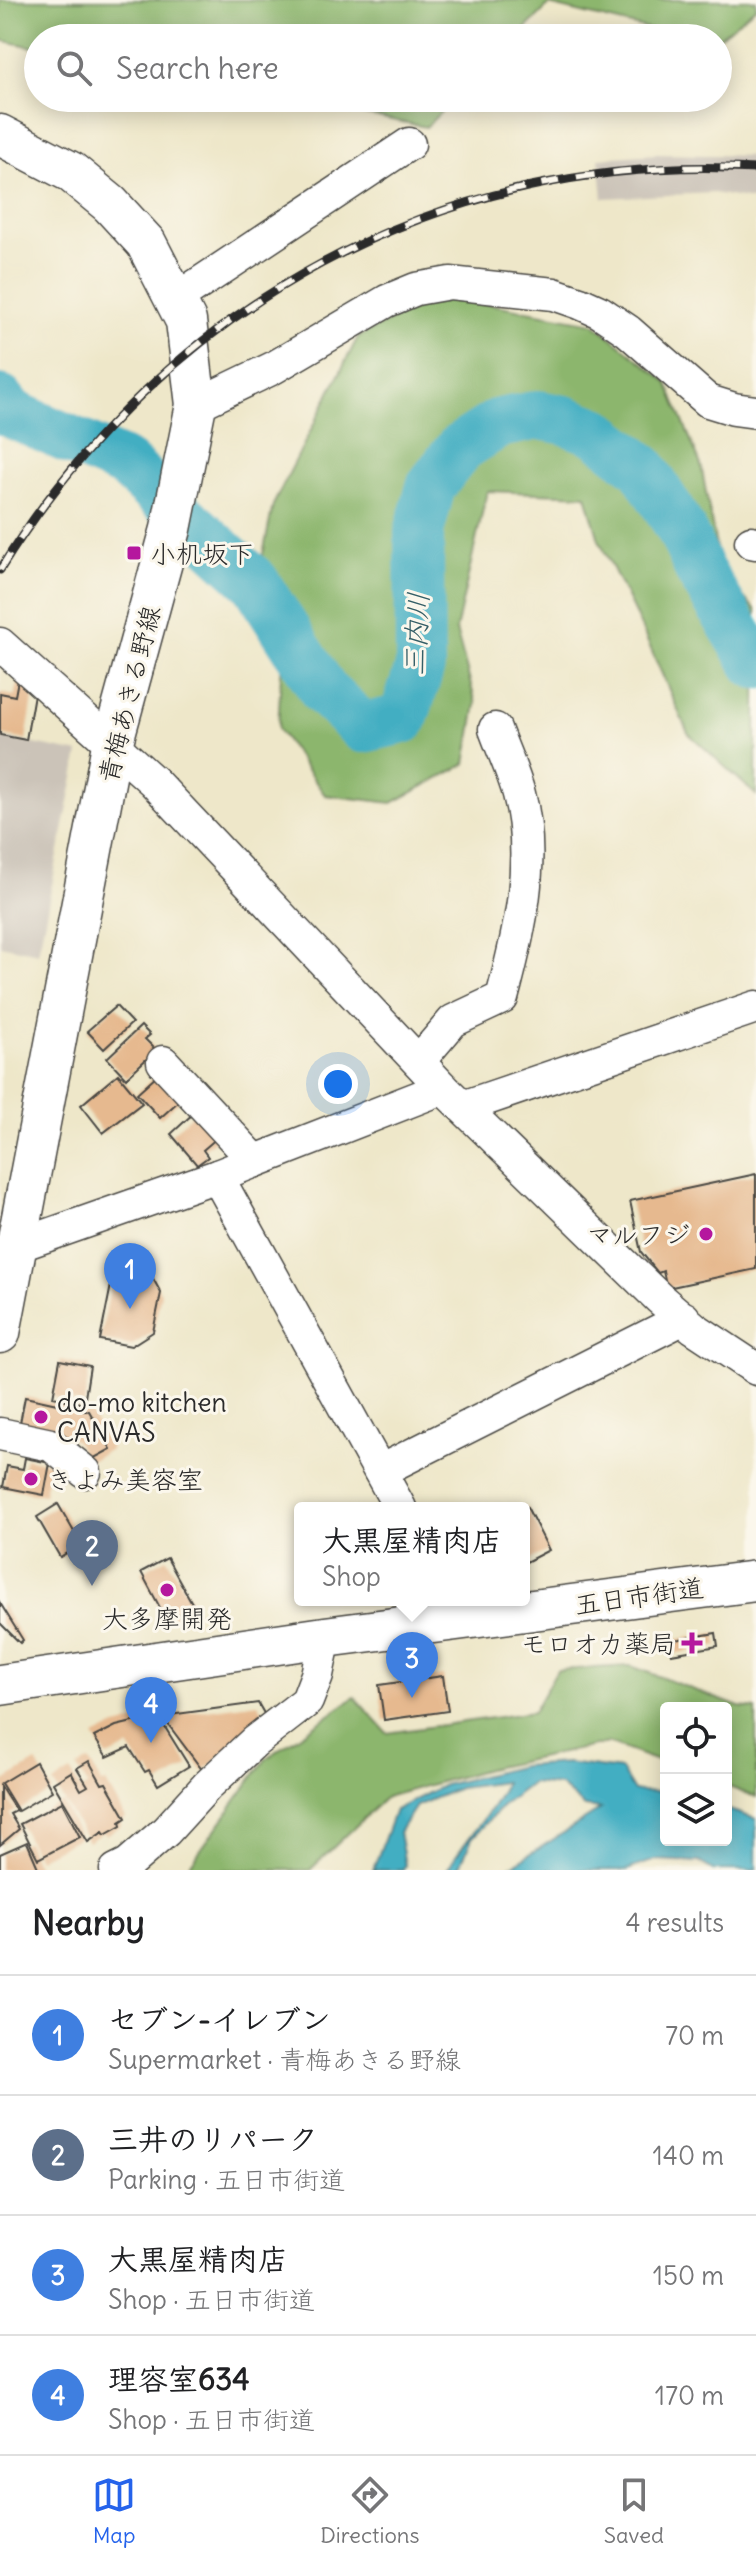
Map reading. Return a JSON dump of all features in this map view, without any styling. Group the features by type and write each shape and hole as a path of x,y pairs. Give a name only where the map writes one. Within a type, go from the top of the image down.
{"main road":[{"name":"青梅あきる野線","path":"0,135 71,172 110,204 146,243 186,321 196,405 175,513 112,745 0,1333"},
{"name":"五日市街道","path":"530,1603 756,1581"},
{"name":"五日市街道","path":"0,1685 325,1637 454,1610 496,1606"}],"street":[{"path":"176,299 409,144"},
{"path":"196,405 273,368 387,301 416,289 450,283 554,294 580,303 628,331 708,401 756,412"},
{"path":"0,644 153,781 453,1097 659,1298 756,1369"},
{"path":"419,1061 453,1021 502,998 513,955 523,908 526,846 520,796 495,729"},
{"path":"17,1246 255,1161 453,1097 756,1007"},
{"path":"163,1062 255,1161"},
{"path":"217,1176 397,1502"},
{"path":"380,1471 684,1318"},
{"path":"0,1434 51,1445 85,1472"},
{"path":"116,1870 128,1864 166,1831 207,1786 254,1742 307,1701 317,1675 325,1637"}],"shaded area":[{"path":"656,154 756,156 756,201 714,193 603,198 599,158"},
{"path":"0,737 79,753 38,953 0,945"}],"green space":[{"path":"0,0 756,0 756,7 732,27 732,24 627,24 549,5 530,24 24,24 24,45 0,40"},
{"path":"353,112 441,112 426,127"},
{"path":"440,295 593,323 667,382 701,465 721,574 756,610 756,795 688,733 599,540 586,495 487,491 456,630 476,704 466,764 392,803 325,795 278,729 282,654 250,619 273,505 358,337"},
{"path":"631,1666 726,1702 660,1702 660,1762 608,1743 487,1769 386,1797 310,1870 186,1870 266,1759 355,1697 387,1733 533,1712 557,1670"},
{"path":"732,1704 756,1709 756,1797 732,1788"}],"water":[{"path":"567,1763 621,1770 634,1791 660,1792 660,1846 732,1846 732,1811 756,1819 756,1870 713,1870 699,1862 655,1860 627,1870 505,1870 601,1809 585,1807 560,1786 532,1783 504,1804 472,1838 458,1870 447,1870 495,1803 505,1782 459,1788 416,1806 399,1832 405,1865 403,1870 373,1870 395,1810 444,1785 522,1766"}],"building":[{"path":"18,680 34,694 26,740 0,735 0,693 15,696"},
{"path":"116,1006 132,1023 104,1049 87,1031"},
{"path":"141,1026 150,1035 145,1039 156,1050 126,1078 107,1058"},
{"path":"118,1074 142,1103 103,1133 81,1105"},
{"path":"157,1075 180,1100 160,1118 137,1093"},
{"path":"196,1111 218,1137 203,1150 208,1157 197,1165 171,1134"},
{"path":"756,1174 756,1269 667,1288 663,1271 658,1273 641,1252 630,1201"},
{"path":"116,1260 146,1266 161,1293 153,1332 131,1346 100,1340"},
{"path":"60,1360 90,1366 84,1404 53,1397"},
{"path":"25,1397 89,1411 111,1449 87,1462 75,1440 19,1428"},
{"path":"25,1458 50,1463 44,1495 3,1487 7,1466 23,1469"},
{"path":"58,1504 81,1544 60,1557 37,1517"},
{"path":"530,1513 549,1550 530,1560"},
{"path":"167,1558 197,1612 165,1617 141,1572"},
{"path":"0,1603 23,1640 20,1643 0,1623"},
{"path":"716,1633 718,1646 671,1654 668,1641"},
{"path":"443,1676 448,1711 384,1720 379,1685"},
{"path":"258,1703 266,1717 203,1771 162,1716"},
{"path":"158,1716 189,1766 158,1785 149,1770 145,1772 129,1747 107,1757 94,1737 116,1726"},
{"path":"89,1761 126,1818 120,1822 121,1826 105,1835 103,1832 88,1842 53,1783 71,1772 81,1790 88,1786 77,1768"},
{"path":"36,1762 52,1791 18,1811 1,1783"},
{"path":"0,1786 16,1811 10,1814 19,1829 0,1845"},
{"path":"62,1802 80,1837 38,1859 20,1824"},
{"path":"27,1842 39,1870 0,1870 0,1854"}],"waterway":[{"name":"三内川","path":"0,399 12,414 125,464 255,582 324,691 363,728 403,719 420,667 419,532 431,486 460,448 499,423 539,415 565,420 596,432 643,468 681,529 700,571 756,664"}],"railway":[{"path":"0,570 66,476 143,393 228,322 322,263 422,218 529,187 641,170 756,169"}],"place":[{"name":"小机坂下","path":"134,553"},
{"name":"マルフジ","path":"706,1234"},
{"name":"セブン-イレブン","path":"130,1309"},
{"name":"do-mo kitchen CANVAS","path":"41,1417"},
{"name":"きよみ美容室","path":"31,1479"},
{"name":"三井のリパーク","path":"92,1586"},
{"name":"大多摩開発","path":"167,1590"},
{"name":"モロオカ薬局","path":"692,1643"},
{"name":"大黒屋精肉店","path":"412,1698"},
{"name":"理容室634","path":"151,1743"}]}
